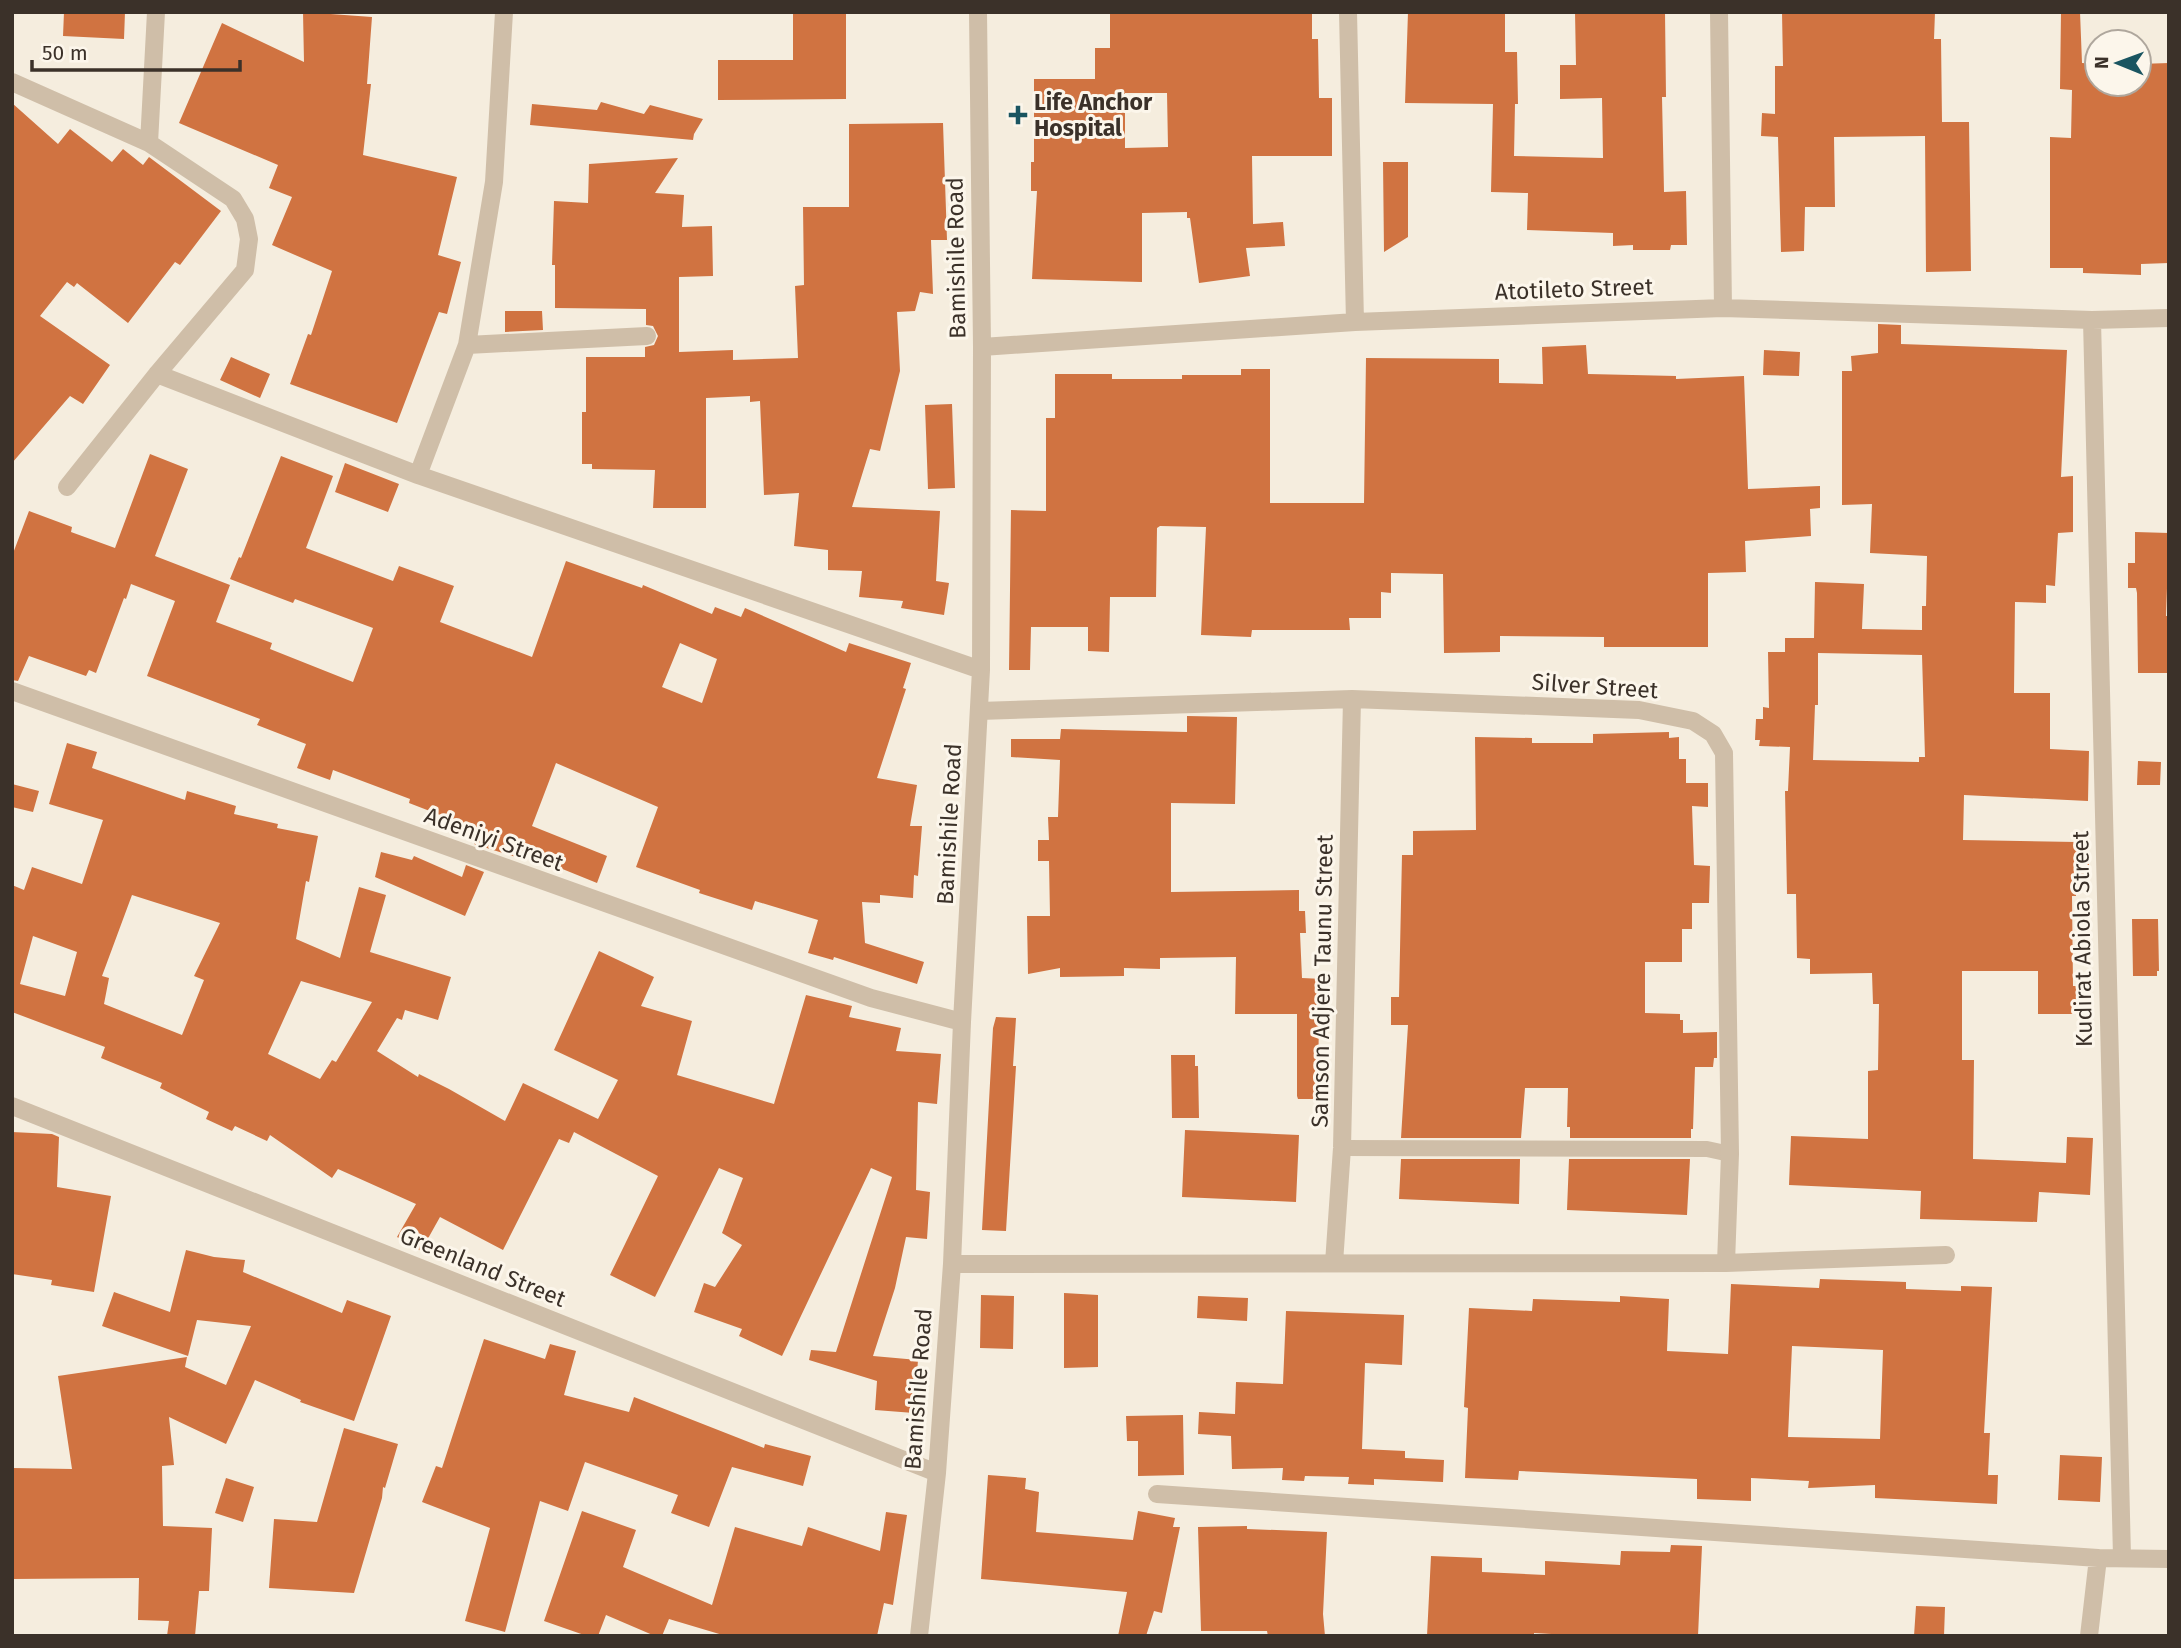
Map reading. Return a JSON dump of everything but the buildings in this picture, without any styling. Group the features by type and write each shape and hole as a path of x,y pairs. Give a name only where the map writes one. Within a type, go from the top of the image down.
{"street":[{"path":"149,143 156,12"},
{"path":"418,475 467,345 494,181 504,12"},
{"name":"Bamishile Road","path":"919,1636 937,1473 952,1264 981,670 982,347 978,12"},
{"path":"1348,12 1355,322"},
{"path":"1719,12 1723,308"},
{"path":"12,82 149,143 233,199 245,219 249,239 244,270 66,486"},
{"name":"Atotileto Street","path":"982,347 1355,322 1723,308 2092,320 2169,318"},
{"name":"Kudirat Abiola Street","path":"2092,320 2122,1557"},
{"path":"467,345 647,336"},
{"path":"157,374 418,475 981,670"},
{"name":"Adeniyi Street","path":"12,691 871,998 962,1022"},
{"name":"Silver Street","path":"979,711 1352,699 1639,710 1693,721 1713,734 1724,753 1730,1154 1726,1263"},
{"name":"Samson Adjere Taunu Street","path":"1334,1263 1342,1148 1352,699"},
{"name":"Greenland Street","path":"12,1106 937,1473"},
{"path":"952,1264 1726,1263 1946,1255"},
{"path":"1157,1494 2098,1558 2169,1559"},
{"path":"2089,1636 2098,1558"}],"lane":[{"path":"1342,1148 1707,1149 1730,1154"}],"place":[{"name":"Life Anchor Hospital","path":"1018,115"}]}
